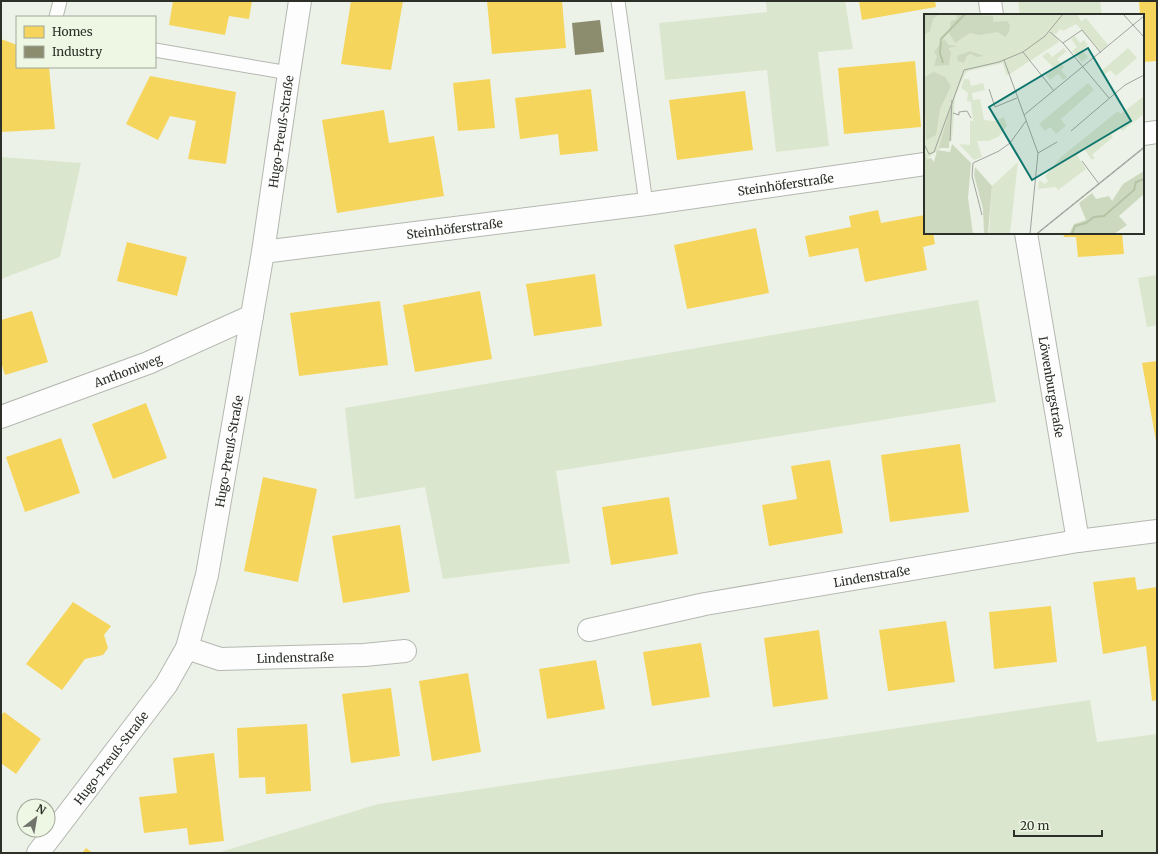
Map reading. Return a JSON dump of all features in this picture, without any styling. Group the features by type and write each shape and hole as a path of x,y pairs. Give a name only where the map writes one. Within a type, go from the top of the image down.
{"street":[{"name":"Hugo-Preuß-Straße","path":"38,853 166,685 188,648 208,575 263,252 288,73 300,1"},
{"path":"990,1 992,14"},
{"path":"1144,134 1157,132"},
{"name":"Steinhöferstraße","path":"263,252 646,204 924,164"},
{"name":"Löwenburgstraße","path":"1026,234 1078,541"},
{"name":"Anthoniweg","path":"1,417 148,363 252,316"},
{"name":"Lindenstraße","path":"589,630 705,604 1078,541 1157,531"},
{"name":"Lindenstraße","path":"188,648 220,659 364,655 405,651"}],"lane":[{"path":"56,16 60,1"},
{"path":"618,1 646,204"},
{"path":"156,50 288,73"}],"green space":[{"path":"766,1 845,1 853,49 818,52 829,146 776,152 767,70 665,80 659,23 767,12"},
{"path":"1018,1 1100,1 1102,14 1020,14"},
{"path":"1,157 81,163 60,257 1,279"},
{"path":"1157,275 1157,325 1147,327 1138,278"},
{"path":"978,300 996,402 556,471 570,563 443,579 425,487 355,499 345,408"},
{"path":"1090,700 1097,742 1157,734 1157,853 217,853 378,804"}],"building: Homes":[{"path":"173,1 252,1 249,19 229,16 225,35 169,25"},
{"path":"351,1 403,1 391,70 341,64"},
{"path":"487,1 562,1 566,48 492,54"},
{"path":"859,1 935,1 936,7 862,20"},
{"path":"1139,1 1157,1 1157,61 1144,62 1144,14 1140,14"},
{"path":"1,39 16,45 16,68 49,68 55,129 1,132"},
{"path":"915,61 921,127 844,134 838,68"},
{"path":"150,76 236,92 226,164 188,159 196,121 170,116 158,140 126,124"},
{"path":"490,79 495,128 458,131 453,83"},
{"path":"591,89 598,151 560,155 558,134 520,139 515,98"},
{"path":"745,91 753,150 677,160 669,100"},
{"path":"384,110 389,143 434,136 444,196 337,213 322,120"},
{"path":"878,210 881,223 924,215 924,234 933,234 935,244 923,247 927,270 865,282 858,248 809,257 805,236 851,227 849,216"},
{"path":"756,228 769,293 687,309 674,245"},
{"path":"1063,234 1122,234 1124,254 1078,257 1076,237 1064,237"},
{"path":"127,242 187,257 177,296 117,281"},
{"path":"595,274 602,326 534,336 526,284"},
{"path":"480,291 492,359 415,372 403,305"},
{"path":"380,301 388,365 299,376 290,313"},
{"path":"32,311 48,362 5,375 1,362 1,320"},
{"path":"1157,361 1157,441 1156,441 1142,363"},
{"path":"146,403 167,458 113,479 92,424"},
{"path":"61,438 80,493 25,512 6,457"},
{"path":"960,444 969,512 890,522 881,455"},
{"path":"830,460 843,533 769,546 762,505 797,499 791,466"},
{"path":"263,477 317,489 298,582 244,571"},
{"path":"669,497 678,554 611,565 602,507"},
{"path":"400,525 410,592 343,603 332,536"},
{"path":"1135,577 1137,590 1157,587 1157,700 1152,701 1146,646 1103,654 1093,582"},
{"path":"73,602 111,626 104,635 108,648 103,655 85,659 62,690 26,664"},
{"path":"1051,606 1057,662 994,669 989,612"},
{"path":"946,621 955,682 888,691 879,630"},
{"path":"819,630 828,699 773,707 764,638"},
{"path":"701,643 710,697 652,706 643,652"},
{"path":"596,660 605,709 547,719 539,669"},
{"path":"468,673 481,752 432,761 419,681"},
{"path":"391,688 400,756 351,763 342,694"},
{"path":"4,712 41,739 16,774 1,763 1,716"},
{"path":"307,724 311,791 266,794 265,777 239,778 237,728"},
{"path":"214,753 224,841 189,845 187,828 144,833 139,797 177,793 173,758"},
{"path":"86,848 93,853 82,853"}],"building: Industry":[{"path":"600,20 604,52 575,55 572,23"}]}
